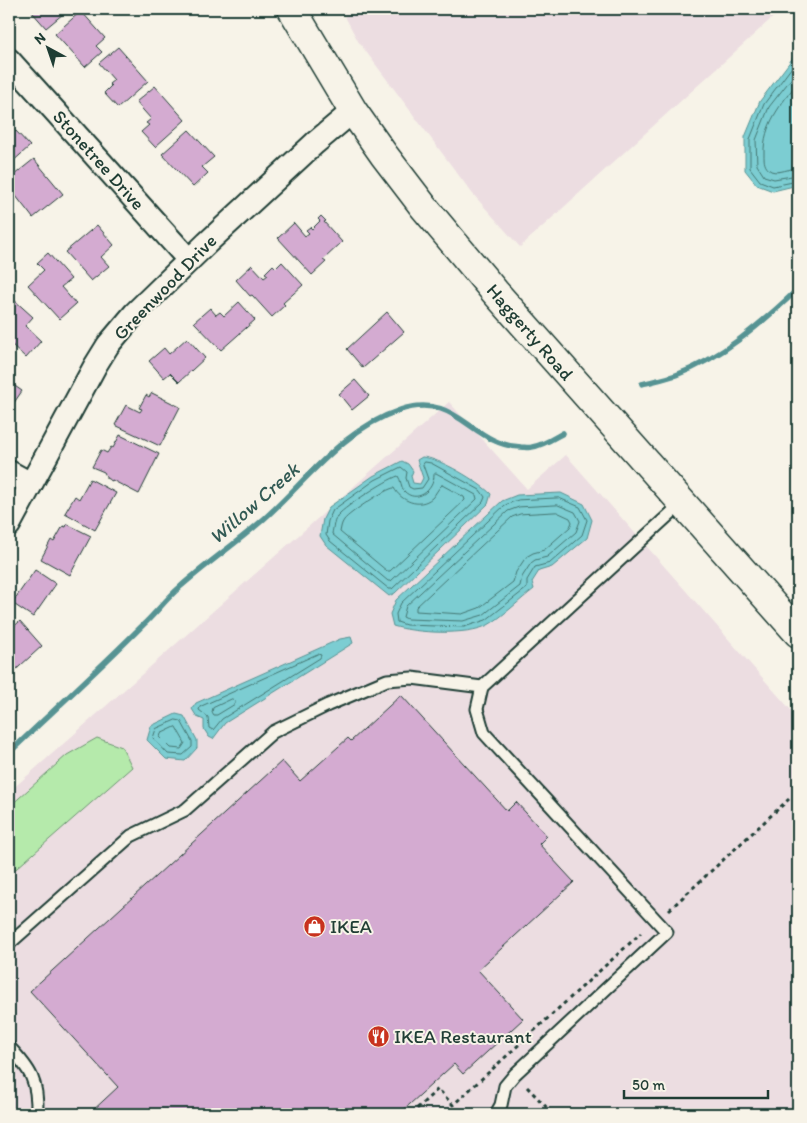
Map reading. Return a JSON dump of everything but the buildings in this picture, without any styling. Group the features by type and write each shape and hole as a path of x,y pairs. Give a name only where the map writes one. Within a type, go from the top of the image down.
{"main road":[{"name":"Haggerty Road","path":"292,9 353,111 429,213 494,292 798,632"}],"street":[{"name":"Stonetree Drive","path":"9,60 189,260"},
{"name":"Greenwood Drive","path":"9,525 95,366 108,345 134,313 189,260 353,111"},
{"path":"9,472 31,484"}],"lane":[{"path":"496,1114 501,1105 505,1086 515,1074 667,932 484,733 477,709 482,688 682,504"},
{"path":"9,944 131,836 185,810 273,732 328,705 387,680 412,678 482,688"},
{"path":"9,1047 26,1066 32,1077 36,1093 37,1114"}],"path":[{"path":"669,910 789,798"},
{"path":"411,1114 438,1089 453,1105 641,933"},
{"path":"527,1087 553,1114"}],"shaded area":[{"path":"341,9 782,9 520,247 472,193 358,41"},
{"path":"449,402 527,489 566,455 798,718 798,1114 9,1114 9,792"}],"green space":[{"path":"97,738 122,747 132,767 9,875 9,807 67,755"}],"water":[{"path":"798,51 798,185 773,191 757,185 745,170 745,137 760,101"},
{"path":"422,457 430,458 459,471 491,494 488,504 395,593 389,596 326,545 320,536 323,519 329,507 373,476 402,461 408,464 413,471 411,476 413,483 420,484 423,478 417,460"},
{"path":"561,493 584,504 592,520 587,538 552,567 539,571 532,582 534,589 505,613 488,625 467,631 427,632 393,626 390,614 396,600 502,501 517,495"},
{"path":"351,637 353,643 225,723 213,739 209,737 204,729 204,720 197,717 192,709 196,703 340,639"},
{"path":"176,714 184,716 197,740 197,748 185,761 166,759 147,740 151,726"}],"waterway":[{"name":"Willow Creek","path":"642,384 676,375 709,359 756,327 798,289"},
{"name":"Willow Creek","path":"9,753 110,658 170,596 265,518 343,443 380,419 400,410 420,406 436,407 450,413 489,438 504,444 521,447 540,445 563,433"}],"place":[{"name":"IKEA","path":"314,926"},
{"name":"IKEA Restaurant","path":"378,1036"}]}
